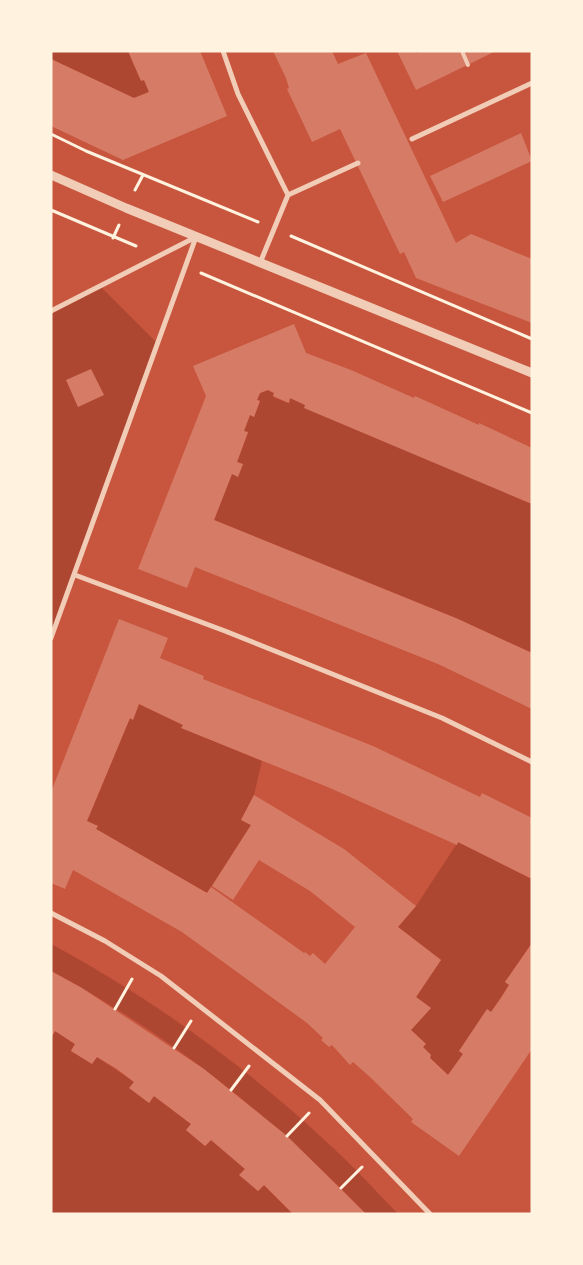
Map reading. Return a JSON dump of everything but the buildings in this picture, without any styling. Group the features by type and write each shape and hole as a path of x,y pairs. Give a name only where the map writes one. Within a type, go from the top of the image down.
{"street":[{"path":"223,51 238,94 288,195"},
{"path":"412,139 532,83"},
{"path":"260,263 288,195 358,163"},
{"path":"51,175 196,237 532,373"},
{"path":"51,311 196,237"},
{"path":"51,638 196,237"},
{"path":"75,575 225,631 433,714 532,762"},
{"path":"51,913 140,963 201,1006 260,1052 320,1100 430,1214"}],"lane":[{"path":"462,51 468,65"}],"path":[{"path":"51,210 113,238 159,255"},
{"path":"185,266 532,413"},
{"path":"115,1009 140,963"},
{"path":"174,1048 201,1006"},
{"path":"231,1090 260,1052"},
{"path":"287,1136 320,1100"},
{"path":"341,1188 374,1156"}],"shaded area":[{"path":"51,51 128,51 141,80 144,80 149,92 134,98 51,59"},
{"path":"101,287 158,344 51,639 51,311"},
{"path":"268,390 274,393 273,397 288,403 290,398 532,504 532,653 458,619 214,520 232,474 238,476 243,464 237,462 248,433 244,431 250,415 254,417 260,401 257,400 260,393"},
{"path":"139,704 183,725 182,728 262,761 254,795 241,820 251,825 207,893 96,829 97,826 87,821 130,718 133,719"},
{"path":"458,842 532,879 532,943 505,982 509,985 491,1012 487,1010 459,1051 463,1054 448,1075 430,1058 431,1055 423,1047 425,1043 411,1030 431,1008 416,997 441,960 398,927 416,906"},
{"path":"51,944 89,965 162,1011 232,1062 331,1146 398,1214 366,1214 295,1144 218,1080 137,1022 51,971"},
{"path":"55,1031 75,1044 71,1051 92,1063 97,1057 134,1082 130,1088 149,1102 154,1096 191,1124 186,1130 205,1146 211,1140 245,1169 240,1175 258,1191 264,1185 293,1214 51,1214 51,1038"}]}
